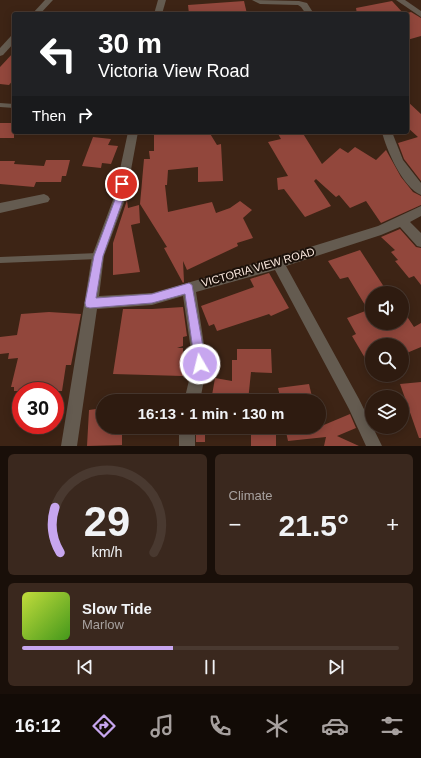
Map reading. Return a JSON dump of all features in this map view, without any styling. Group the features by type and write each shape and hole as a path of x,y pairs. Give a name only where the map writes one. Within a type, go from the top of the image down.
{"street":[{"path":"38,12 49,0"},
{"path":"159,12 162,0"},
{"path":"256,0 260,2 299,3 304,5 309,12"},
{"path":"400,0 421,15"},
{"path":"0,52 12,40"},
{"path":"69,446 98,256 120,197 133,134"},
{"path":"388,134 394,153 407,175 421,190"},
{"path":"0,208 44,199"},
{"name":"VICTORIA VIEW ROAD","path":"90,303 152,299 381,230 421,211"},
{"path":"402,221 421,242"},
{"path":"278,262 354,404 374,446"},
{"path":"189,288 200,364 194,394"},
{"path":"187,434 187,446"}],"lane":[{"path":"0,105 12,106"},
{"path":"0,260 98,256"}],"building":[{"path":"244,1 247,12 189,12 188,5"},
{"path":"392,1 402,12 357,12 356,8"},
{"path":"409,12 411,12 421,18 421,36 409,39"},
{"path":"12,54 12,81 9,85 0,84 0,67"},
{"path":"409,103 421,114 421,181 404,159 398,143 418,137 409,129"},
{"path":"0,123 12,123 12,134 14,134 14,138 0,138"},
{"path":"154,134 210,134 217,145 221,144 223,181 198,182 198,167 168,170 167,185 165,185 168,212 212,202 216,213 230,208 240,201 252,210 243,218 253,238 237,243 238,246 187,270 183,261 183,283 164,248 167,247 140,204 144,159 150,159 149,151 154,151"},
{"path":"278,134 303,134 322,164 340,148 348,153 355,147 376,160 386,150 401,177 413,192 421,196 421,205 381,223 366,201 350,208 339,195 336,197 316,179 314,181 331,206 305,217 284,189 278,190 277,178 288,176 268,142 281,139"},
{"path":"93,137 111,139 108,145 118,146 111,164 102,163 101,168 82,166"},
{"path":"46,160 70,160 66,176 62,176 61,182 36,182 34,187 0,184 0,161 15,161 14,164 44,166"},
{"path":"127,200 128,208 139,205 140,223 131,225 140,272 113,275 113,243"},
{"path":"400,229 416,247 421,248 421,285 414,276 409,278 395,261 398,260 391,252 395,250 381,237"},
{"path":"360,250 383,286 365,286 365,305 348,277 340,279 328,261"},
{"path":"269,273 289,308 271,316 269,314 217,331 214,324 209,326 201,306 254,287 250,279"},
{"path":"183,307 187,336 183,337 183,346 177,348 183,348 183,376 113,374 123,309"},
{"path":"365,311 365,330 409,330 409,320 414,327 421,323 421,347 409,352 409,338 365,338 365,358 352,336 356,334 347,318"},
{"path":"49,312 81,314 71,365 66,365 63,382 12,382 18,358 8,359 9,353 0,354 0,337 17,335 21,314"},
{"path":"237,349 271,349 272,373 251,372 249,394 212,394 215,378 232,381 232,360 237,360"},
{"path":"421,382 421,438 419,438 409,410 409,390 402,390 400,384"},
{"path":"309,384 311,394 279,394 278,388"},
{"path":"96,409 96,434 122,434 122,445 87,446 89,410"},
{"path":"350,414 356,428 337,436 359,446 324,446 326,437 288,441 286,434 326,434 326,424"},
{"path":"196,434 205,434 205,442 196,442"},
{"path":"251,434 276,434 276,446 251,446"}],"route":[{"path":"122,184 120,197 98,256 90,303 152,299 189,288 200,364"}]}
